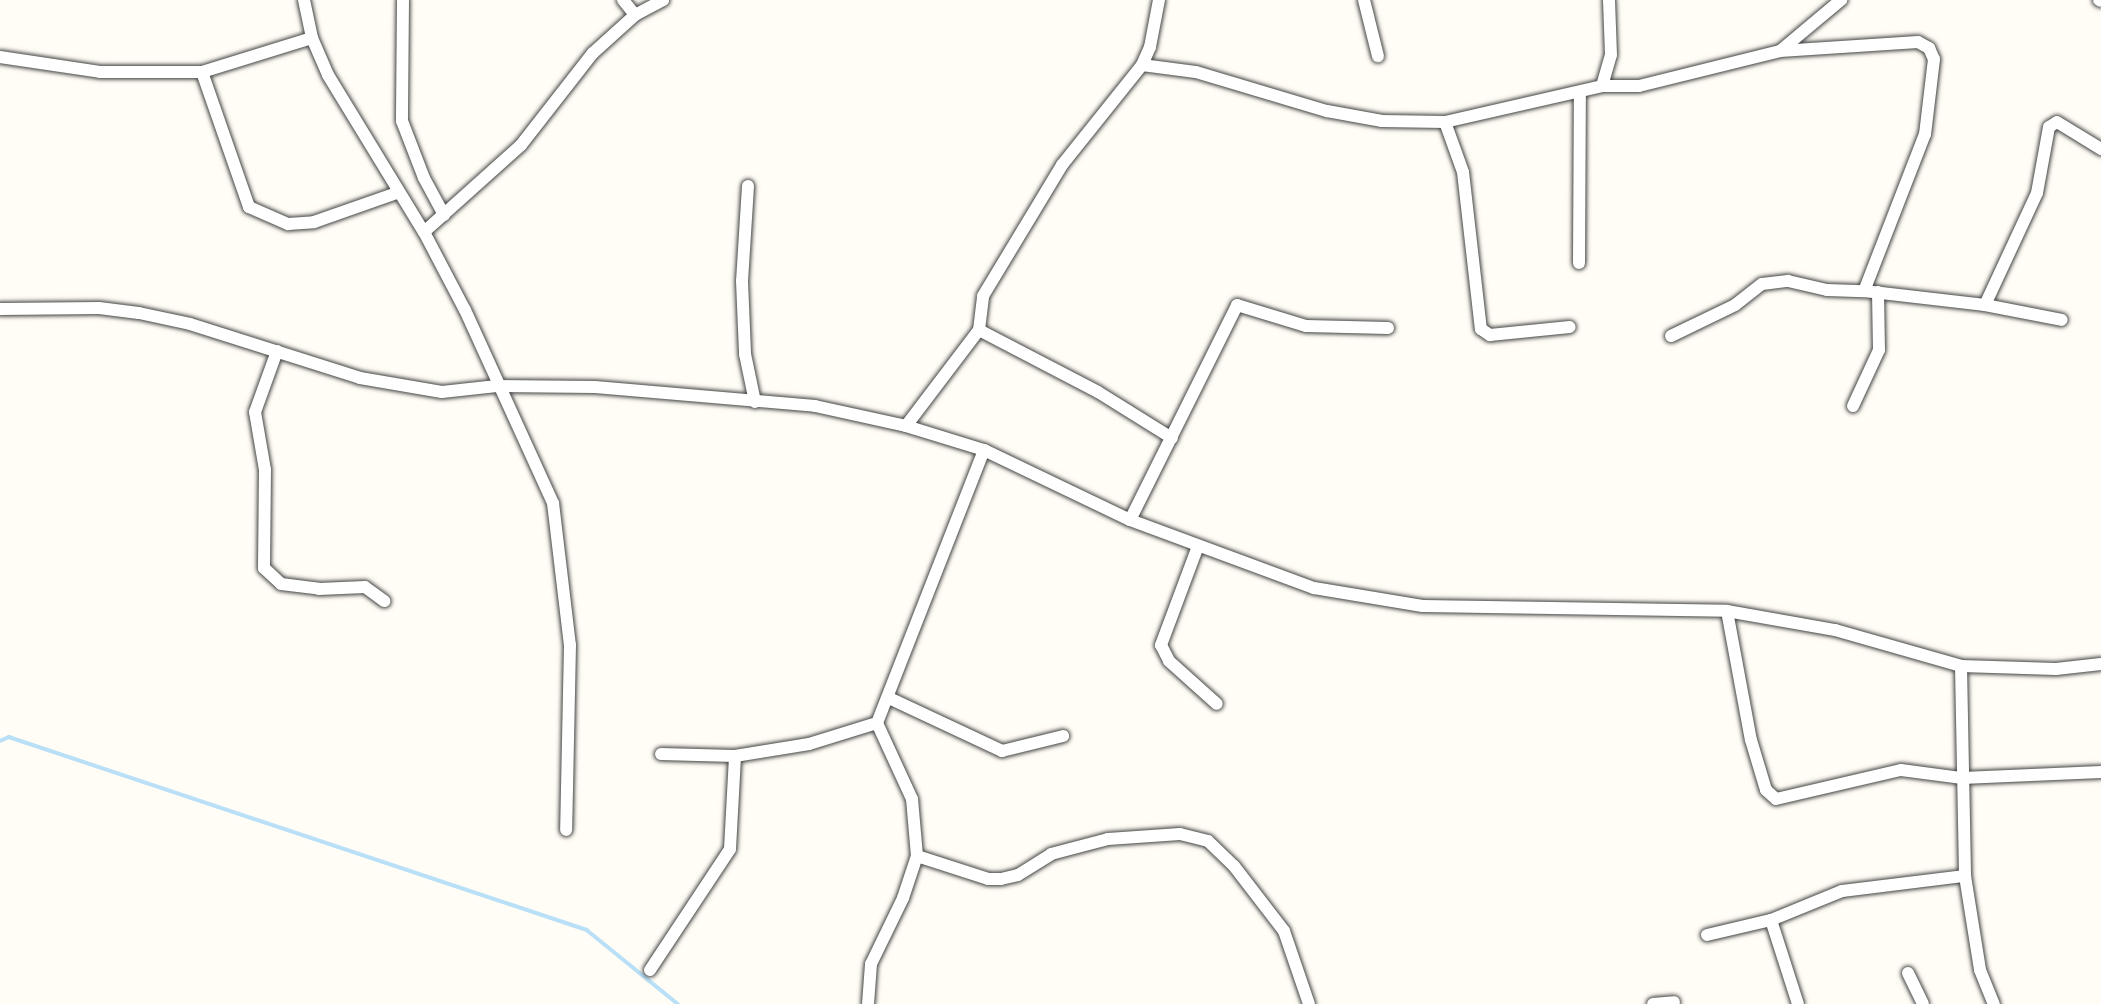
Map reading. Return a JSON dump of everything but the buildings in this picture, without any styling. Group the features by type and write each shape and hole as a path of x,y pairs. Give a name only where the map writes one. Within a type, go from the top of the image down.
{"street":[{"path":"304,0 312,38 328,75 397,193 424,232 465,310 497,386 553,503 558,526 570,645 566,830"},
{"path":"403,0 402,121 424,178 444,215"},
{"path":"624,0 635,15"},
{"path":"424,232 521,145 593,53 635,15 663,0"},
{"path":"906,426 979,330 983,296 1062,165 1142,65 1150,47 1158,0"},
{"path":"1364,0 1378,56"},
{"path":"1602,86 1611,55 1609,0"},
{"path":"1780,51 1841,0"},
{"path":"0,57 100,72 202,72 312,38"},
{"path":"1142,65 1196,72 1340,114 1382,121 1445,122 1602,86 1639,86 1780,51 1918,42 1929,48 1934,59 1925,134 1871,291 1879,350 1853,406"},
{"path":"202,72 249,207 288,224 314,222 397,193"},
{"path":"1579,263 1580,92"},
{"path":"1445,122 1463,172 1481,329 1490,335 1570,327"},
{"path":"1985,305 2036,193 2049,127 2057,122 2101,149"},
{"path":"748,186 743,293 745,354 755,402"},
{"path":"1671,336 1735,305 1762,284 1788,281 1827,290 1871,291 1985,305 2062,320"},
{"path":"1130,520 1237,305 1306,326 1388,328"},
{"path":"0,309 99,308 139,313 397,387 442,392 497,386 595,387 815,407 906,426 984,450 1130,520 1314,588 1423,606 1727,611 1835,629 1961,666 2056,669 2101,664"},
{"path":"979,330 1098,392 1172,438"},
{"path":"277,351 255,411 265,470 264,568 281,584 319,589 365,587 384,601"},
{"path":"661,754 735,756 809,744 877,723 984,450"},
{"path":"1198,546 1161,645 1169,661 1217,704"},
{"path":"1727,611 1751,740 1770,796 1789,798 1902,770 1962,778 2101,772"},
{"path":"1961,666 1965,876 1980,970 1994,1004"},
{"path":"889,698 1002,751 1063,736"},
{"path":"868,1004 871,964 903,898 917,856 912,799 877,723"},
{"path":"650,970 730,849 735,756"},
{"path":"917,856 988,879 1001,879 1018,875 1051,854 1108,839 1180,834 1208,841 1242,876 1284,931 1309,1004"},
{"path":"1707,935 1771,920 1842,891 1965,876"},
{"path":"1771,920 1798,1004"},
{"path":"1908,973 1923,1004"},
{"path":"1653,1004 1674,1002"}],"waterway":[{"path":"0,741 9,737 587,930 678,1004"}]}
